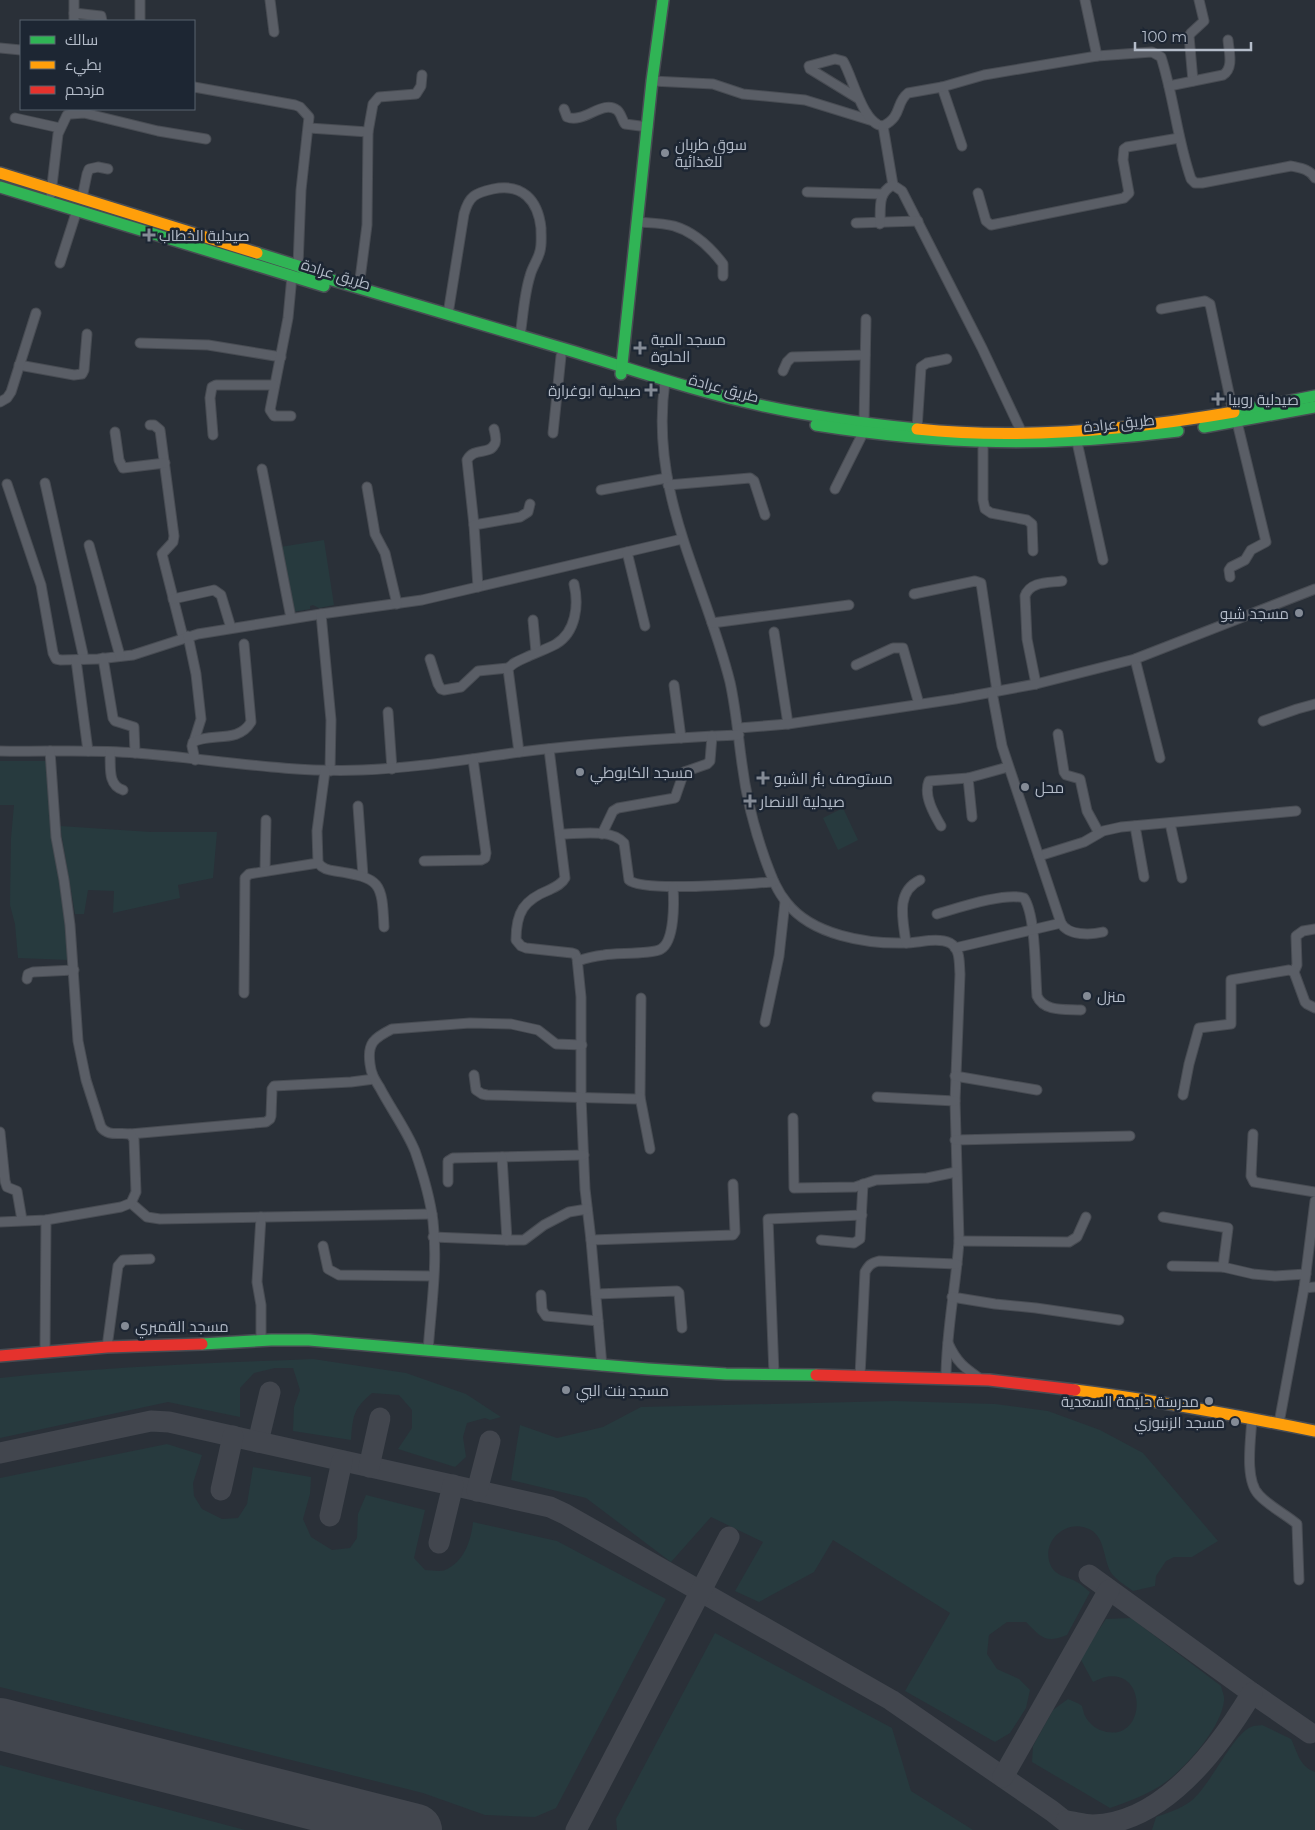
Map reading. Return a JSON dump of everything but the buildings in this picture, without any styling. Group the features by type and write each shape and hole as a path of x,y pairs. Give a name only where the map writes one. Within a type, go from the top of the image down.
{"main road":[{"path":"622,370 652,81 663,0"},
{"path":"0,173 52,188 295,271"},
{"path":"28,195 31,182"},
{"name":"طريق عرادة","path":"0,187 295,271 493,337 561,356 622,370"},
{"name":"طريق عرادة","path":"295,271 359,287 520,336 738,409 813,424 956,432 1076,432 1207,418 1235,417 1315,407"},
{"name":"طريق عرادة","path":"863,428 932,440 982,443 1077,442 1144,436 1235,417 1315,396"},
{"path":"0,1356 107,1347 182,1346 262,1340 309,1340 602,1366 726,1374 982,1380 1114,1395 1252,1418 1315,1432"}],"street":[{"path":"74,0 74,17 101,16 102,20"},
{"path":"140,0 140,20"},
{"path":"270,0 274,32"},
{"path":"1085,0 1097,56"},
{"path":"1193,81 1189,36 1204,21 1199,0"},
{"path":"1169,86 1223,75 1229,70 1228,40"},
{"path":"0,48 20,50"},
{"path":"859,99 810,69 809,66 835,59 843,61 859,99 873,121 877,125 883,126 894,118 904,96 908,93 942,87 984,75 1097,56 1152,52 1158,54 1161,58 1169,86 1179,138 1191,179 1195,183 1291,166 1304,168 1313,174 1315,178"},
{"path":"359,287 367,225 368,132 372,109 376,99 383,96 413,95 420,89 422,75"},
{"path":"652,81 713,84 743,94 805,100 873,121"},
{"path":"195,87 300,107 309,117 295,271 270,410 272,414 278,417 291,416"},
{"path":"942,87 962,146"},
{"path":"564,109 567,116 574,119 583,117 601,108 614,108 618,110 625,124 648,127"},
{"path":"49,202 60,128 67,116 84,113 158,131 206,139"},
{"path":"15,118 60,128"},
{"path":"883,126 893,185"},
{"path":"308,128 368,132"},
{"path":"978,193 986,221 991,225 1124,198 1129,193 1123,160 1124,149 1179,138"},
{"path":"82,198 87,174 90,169 98,167 108,169"},
{"path":"880,224 881,194 886,188 893,185 899,187 982,348 1022,433"},
{"path":"448,314 464,214 469,200 475,194 493,189 519,190 531,199 536,207 539,216 541,239 540,253 530,275 520,336"},
{"path":"807,192 881,194"},
{"path":"60,263 77,210"},
{"path":"638,222 671,225 692,235 710,249 723,264 723,276"},
{"path":"856,223 918,222"},
{"path":"1161,309 1205,301 1210,304 1235,417 1266,542 1251,550 1246,560 1232,567 1229,570 1230,578"},
{"path":"0,402 11,392 36,313"},
{"path":"835,489 863,428 866,319"},
{"path":"19,366 74,375 82,374 87,334"},
{"path":"140,343 208,345 281,357"},
{"path":"783,371 787,362 792,357 865,355"},
{"path":"553,433 561,356"},
{"path":"916,429 921,367 927,363 947,359"},
{"path":"213,435 210,398 212,387 216,385 274,384"},
{"path":"665,384 663,452 667,482 682,539 712,623 729,680 753,822 774,882 785,902 800,917 833,933 872,942 950,943 958,954 960,974 955,1101 958,1241 957,1264 947,1341 946,1378"},
{"path":"150,425 154,425 160,430 174,536 173,542 162,554 196,674 201,719 192,746 195,760"},
{"path":"478,587 467,460 469,455 474,452 494,447 494,429"},
{"path":"115,432 119,460 123,468 164,463"},
{"path":"1077,442 1103,560"},
{"path":"982,443 983,500 986,509 991,513 1028,520 1032,524 1033,551"},
{"path":"262,469 291,618"},
{"path":"601,490 667,482 750,478 754,481 765,515"},
{"path":"7,484 41,585 54,656 58,660 120,656 145,651 185,637 231,628 422,600 682,539"},
{"path":"45,484 80,660 88,751"},
{"path":"367,487 375,534 386,553 397,604"},
{"path":"474,525 520,517 528,512 530,504"},
{"path":"89,545 120,656"},
{"path":"626,552 645,626"},
{"path":"914,594 975,581 982,583 1002,746 1061,923 1068,930 1086,934 1103,932"},
{"path":"1036,684 1027,639 1025,596 1027,591 1034,585 1062,581"},
{"path":"430,659 438,684 444,690 461,687 478,671 508,668 536,652 556,644 568,634 575,616 576,594 574,584"},
{"path":"0,751 135,753 328,771 392,769 549,749 712,736 1036,684 1135,660 1315,589"},
{"path":"173,598 214,590 218,592 221,595 231,628"},
{"path":"712,623 849,604"},
{"path":"321,614 330,703 328,771 317,831 318,863 324,869 363,876 375,883 382,893 384,927"},
{"path":"533,620 536,652"},
{"path":"774,632 788,724"},
{"path":"194,741 233,736 247,728 251,722 244,644"},
{"path":"856,665 893,648 903,648 919,704"},
{"path":"103,658 113,718 134,727 135,753"},
{"path":"1135,660 1160,758"},
{"path":"508,668 520,752"},
{"path":"674,686 681,738"},
{"path":"1263,721 1297,709 1314,708"},
{"path":"388,712 392,769"},
{"path":"1058,734 1064,772 1066,775 1080,779 1087,811 1099,833"},
{"path":"602,834 614,811 618,808 675,798 684,772 707,764 710,761 712,736"},
{"path":"549,749 565,874 564,881 525,903 521,913 516,940 521,946 526,948 575,954 578,961 582,1044 581,1097 587,1208 602,1366"},
{"path":"50,751 56,837 64,880 74,970 78,1041 86,1080 101,1127 109,1133 130,1134 266,1122 271,1116 272,1089 274,1086 374,1079"},
{"path":"110,752 112,782 118,789 124,790"},
{"path":"424,861 481,860 484,858 486,853 473,759"},
{"path":"941,826 932,808 928,783 932,780 968,778 1008,767"},
{"path":"968,778 972,817"},
{"path":"358,806 363,876"},
{"path":"1039,856 1084,842 1099,833 1121,827 1296,811"},
{"path":"265,871 266,820"},
{"path":"1170,823 1182,878"},
{"path":"1135,826 1144,877"},
{"path":"560,834 615,835 624,843 629,880 632,883 673,887 774,882"},
{"path":"244,994 244,882 250,874 318,863"},
{"path":"906,943 903,918 904,898 907,888 920,880"},
{"path":"578,961 602,955 652,952 662,949 667,942 671,928 674,905 673,887"},
{"path":"937,914 1016,896 1024,898 1027,903 1032,930 1039,1001 1049,1008 1080,1010"},
{"path":"765,1022 779,956 785,902"},
{"path":"955,948 1061,923"},
{"path":"1315,929 1303,931 1296,936 1297,965 1294,972 1305,1002 1315,1008"},
{"path":"26,979 28,974 33,972 74,970"},
{"path":"1184,1095 1189,1064 1199,1028 1231,1024 1231,980 1289,970 1294,972"},
{"path":"641,998 640,1097 650,1149"},
{"path":"428,1351 434,1276 432,1214 414,1150 401,1123 374,1079 370,1064 371,1044 381,1034 392,1029 470,1023 511,1024 538,1030 556,1044 582,1044"},
{"path":"474,1075 476,1090 482,1094 636,1099 640,1097"},
{"path":"956,1076 1037,1090"},
{"path":"877,1097 955,1101"},
{"path":"793,1118 794,1188 855,1187 876,1180 927,1178 956,1172"},
{"path":"0,1132 5,1181 7,1187 17,1191 22,1220"},
{"path":"130,1134 134,1139 136,1152 136,1192 132,1203"},
{"path":"1252,1134 1251,1176 1254,1182 1315,1192"},
{"path":"955,1140 1130,1136"},
{"path":"448,1182 449,1160 584,1155"},
{"path":"502,1157 507,1240"},
{"path":"591,1240 733,1235 735,1232 733,1184"},
{"path":"820,1240 857,1242 860,1240 863,1184"},
{"path":"1279,1423 1304,1288 1315,1201"},
{"path":"132,1203 147,1217 160,1219 432,1214"},
{"path":"0,1222 46,1220 121,1207 132,1203"},
{"path":"433,1237 524,1240 544,1225 569,1212 587,1208"},
{"path":"774,1374 768,1219 862,1215"},
{"path":"261,1217 257,1282 261,1305 262,1340"},
{"path":"958,1241 1069,1242 1077,1237 1086,1217"},
{"path":"1163,1217 1228,1228 1223,1267"},
{"path":"45,1351 46,1220"},
{"path":"323,1246 328,1269 339,1275 434,1276"},
{"path":"107,1347 118,1266 123,1260 150,1259"},
{"path":"860,1376 865,1272 868,1266 879,1262 957,1264"},
{"path":"1172,1266 1223,1267 1254,1274 1275,1276 1306,1274"},
{"path":"1304,1288 1315,1287"},
{"path":"596,1294 677,1291 679,1294 682,1328"},
{"path":"541,1295 542,1310 546,1316 598,1321"},
{"path":"952,1296 996,1304 1119,1320"},
{"path":"947,1341 963,1367 982,1380"},
{"path":"1252,1418 1251,1482 1259,1495 1297,1524 1299,1580"}],"green space":[{"path":"324,540 334,605 319,608 313,605 310,606 310,609 293,612 280,547"},
{"path":"0,761 51,761 57,866 70,960 18,958 15,924 10,905 11,838 14,805 0,805"},
{"path":"843,808 858,840 838,850 823,818"},
{"path":"60,826 151,832 217,832 213,878 178,885 180,898 113,913 114,891 88,890 84,914 75,914"},
{"path":"313,1359 406,1373 466,1394 501,1417 490,1420 485,1418 467,1423 463,1437 466,1457 455,1467 398,1449 412,1428 412,1410 399,1395 372,1393 361,1404 355,1414 351,1440 293,1431 294,1407 300,1390 293,1368 275,1368 254,1373 240,1388 240,1417 168,1402 0,1438 0,1378 117,1368"},
{"path":"894,1401 995,1404 1048,1411 1100,1430 1143,1453 1218,1541 1192,1557 1174,1557 1166,1561 1156,1576 1155,1586 1133,1591 1112,1574 1102,1544 1091,1530 1074,1526 1066,1528 1059,1533 1053,1539 1048,1555 1052,1568 1057,1573 1077,1582 1090,1592 1067,1635 1060,1638 1044,1638 1026,1622 1007,1622 989,1635 987,1654 997,1669 1019,1679 1030,1690 1026,1708 1010,1733 995,1742 905,1691 950,1613 833,1540 814,1572 759,1602 735,1591 763,1542 711,1517 671,1562 586,1498 511,1480 520,1425 557,1438 603,1427 641,1407"},
{"path":"167,1444 202,1455 193,1483 194,1496 202,1509 222,1519 238,1518 247,1504 253,1467 311,1477 310,1494 303,1519 311,1537 332,1550 350,1548 357,1538 358,1514 366,1495 425,1510 414,1558 425,1570 443,1571 457,1562 468,1543 473,1522 557,1541 666,1599 556,1808 535,1817 485,1815 423,1793 0,1687 0,1478"},
{"path":"1131,1618 1221,1686 1224,1699 1216,1724 1190,1760 1154,1790 1110,1808 1032,1762 1033,1746 1053,1710 1068,1699 1082,1706 1087,1719 1100,1730 1117,1732 1128,1726 1135,1715 1137,1702 1133,1689 1125,1680 1111,1676 1093,1682 1080,1658 1106,1619"},
{"path":"715,1633 892,1728 911,1791 973,1830 617,1830 616,1819"},
{"path":"1262,1725 1291,1739 1302,1763 1315,1772 1315,1830 1152,1830 1156,1817 1183,1806 1199,1794 1236,1740 1244,1732 1252,1726"},
{"path":"0,1765 245,1830 0,1830"}],"taxiway":[{"path":"258,1442 270,1392"},
{"path":"369,1467 380,1418"},
{"path":"0,1453 151,1421 169,1422 550,1507 891,1700 1052,1811 1076,1830"},
{"path":"221,1490 233,1436"},
{"path":"477,1491 490,1441"},
{"path":"330,1516 342,1461"},
{"path":"439,1543 453,1485"},
{"path":"576,1830 729,1537"},
{"path":"1089,1575 1310,1733"},
{"path":"1003,1777 1109,1590"},
{"path":"1066,1821 1086,1825 1119,1821 1143,1811 1166,1797 1187,1779 1206,1758 1223,1737 1252,1693"}],"runway":[{"path":"0,1724 416,1830"}],"traffic: fast":[{"path":"621,374 652,81 663,0"},
{"path":"0,187 324,286"},
{"path":"257,253 298,266 322,277 721,396 807,414 917,429"},
{"path":"1234,412 1315,396"},
{"path":"1204,427 1315,407"},
{"path":"816,425 908,437 997,442 1086,440 1178,431"},
{"path":"202,1344 309,1340 648,1369 726,1374 816,1375"}],"traffic: slow":[{"path":"0,173 257,253"},
{"path":"917,429 996,434 1076,431 1155,424 1234,412"},
{"path":"1075,1390 1195,1408 1315,1431"}],"traffic: jam":[{"path":"0,1356 107,1347 202,1344"},
{"path":"816,1375 989,1380 1075,1390"}],"place":[{"name":"سوق طربان للغذائية","path":"665,153"},
{"name":"صيدلية الخطاب","path":"149,235"},
{"name":"مسجد المية الحلوة","path":"640,348"},
{"name":"صيدلية ابوغرارة","path":"651,390"},
{"name":"صيدلية روبيا","path":"1218,399"},
{"name":"مسجد شبو","path":"1299,613"},
{"name":"مسجد الكابوطي","path":"580,772"},
{"name":"مستوصف بئر الشبو","path":"763,778"},
{"name":"محل","path":"1025,787"},
{"name":"صيدلية الانصار","path":"750,801"},
{"name":"منزل","path":"1087,996"},
{"name":"مسجد القمبري","path":"125,1326"},
{"name":"مسجد بنت البي","path":"566,1390"},
{"name":"مدرسة حليمة السعدية","path":"1209,1401"},
{"name":"مسجد الزنبوزي","path":"1235,1422"}]}
